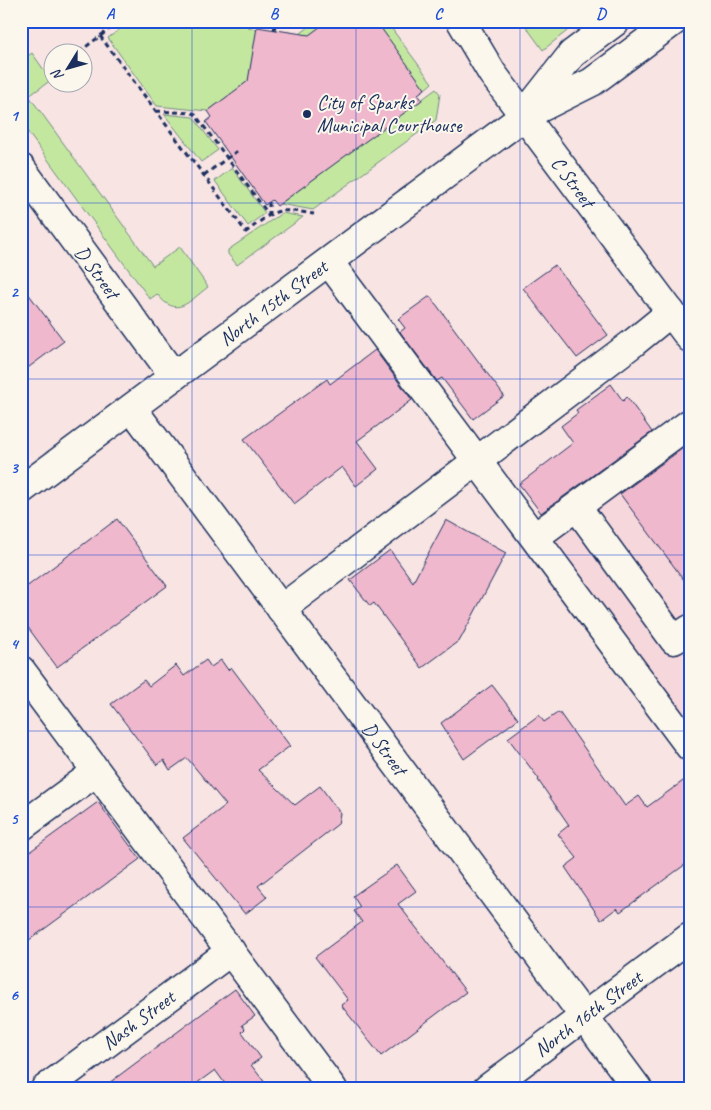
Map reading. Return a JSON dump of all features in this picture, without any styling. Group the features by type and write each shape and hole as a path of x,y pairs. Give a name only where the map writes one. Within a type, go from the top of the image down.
{"street":[{"name":"C Street","path":"461,21 492,73 690,338"},
{"name":"North 15th Street","path":"524,116 572,54 616,21"},
{"name":"North 15th Street","path":"21,490 524,116 592,82 674,21"},
{"name":"D Street","path":"21,168 174,376"},
{"path":"329,262 690,747"},
{"path":"281,609 671,312"},
{"name":"D Street","path":"132,408 638,1089"},
{"path":"535,537 690,424"},
{"path":"577,507 674,640 690,629"},
{"path":"21,670 333,1089"},
{"path":"21,827 96,772"},
{"name":"North 16th Street","path":"487,1089 690,938"},
{"name":"Nash Street","path":"45,1089 231,951"}],"path":[{"path":"92,42 120,21"},
{"path":"274,30 276,21"},
{"path":"100,36 246,232 269,215 283,209 314,214"},
{"path":"156,110 194,113 269,215"},
{"path":"204,175 237,150"},
{"path":"269,202 269,215"}],"shaded area":[{"path":"690,424 690,729 537,524"}],"green space":[{"path":"131,21 249,21 248,27 257,29 259,73 208,111 157,106 108,38"},
{"path":"317,21 328,21 300,42 301,33"},
{"path":"376,21 386,21 432,83 425,89 396,49 375,36 383,30"},
{"path":"522,21 569,21 567,31 543,50"},
{"path":"32,53 42,67 42,87 29,96 153,266 180,247 208,287 182,306 171,306 157,294 150,299 21,123 21,61"},
{"path":"436,89 440,94 436,120 313,210 280,204"},
{"path":"164,114 193,117 218,150 201,162"},
{"path":"232,168 265,213 248,226 215,181"},
{"path":"282,213 303,217 237,265 228,254 228,250"}],"building":[{"name":"City of Sparks Municipal Courthouse","path":"328,21 376,21 425,89 418,94 422,100 277,206 272,200 265,205 206,122 212,117 208,111 248,81 257,27 309,35"},
{"path":"555,265 608,335 577,358 523,288"},
{"path":"21,284 64,341 21,373"},
{"path":"430,296 504,396 473,419 442,378 437,381 400,332 405,328 398,319"},
{"path":"375,350 412,400 357,441 378,469 356,486 342,467 294,504 244,439 327,379 330,384"},
{"path":"611,384 623,401 627,397 652,432 541,513 519,484 573,443 561,426 578,413 576,410"},
{"path":"690,443 690,588 620,494"},
{"path":"117,519 167,586 57,667 21,618 21,591"},
{"path":"446,520 506,553 460,640 422,668 374,603 370,606 350,580 390,550 413,582"},
{"path":"206,660 211,667 221,660 228,670 231,667 290,746 258,770 295,805 320,786 340,813 338,824 258,886 267,897 245,914 183,838 226,805 187,758 170,770 164,760 157,765 111,704 144,680 149,686 176,665 184,676"},
{"path":"492,685 518,719 464,759 441,723"},
{"path":"559,712 625,806 639,796 647,807 690,776 690,861 620,912 617,908 601,920 565,867 577,858 558,834 569,825 539,779 508,738 539,715 544,722"},
{"path":"98,802 140,859 21,946 21,858"},
{"path":"397,865 416,891 398,904 466,992 381,1056 341,1005 348,1000 315,957 362,922 354,911 360,907 353,896"},
{"path":"235,989 255,1016 242,1025 245,1029 242,1032 261,1058 251,1065 270,1089 229,1089 215,1070 189,1089 101,1089"}],"place":[{"name":"City of Sparks Municipal Courthouse","path":"307,114"}]}
